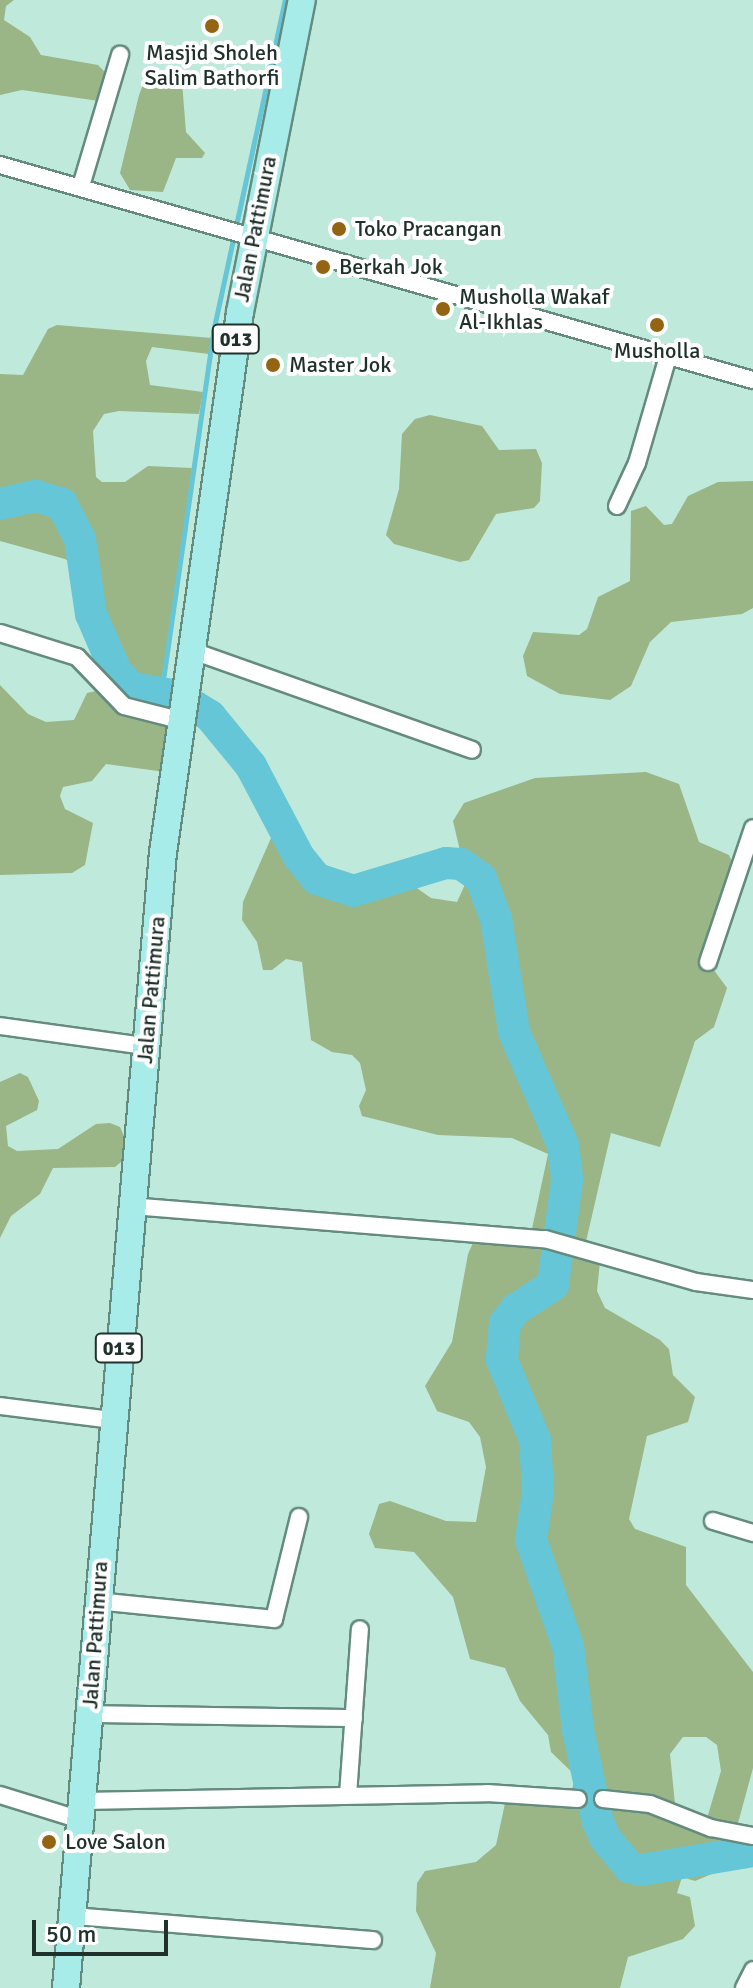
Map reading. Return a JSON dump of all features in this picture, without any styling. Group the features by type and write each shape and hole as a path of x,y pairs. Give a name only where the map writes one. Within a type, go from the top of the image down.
{"main road":[{"name":"Jalan Pattimura","path":"66,1988 145,1046 185,681 247,234 302,0"}],"street":[{"path":"81,186 120,55"},
{"path":"0,165 753,380"},
{"path":"617,506 637,463 668,356"},
{"path":"0,633 77,657 124,706 181,715"},
{"path":"190,650 472,750"},
{"path":"708,962 753,828"},
{"path":"0,1026 145,1046"},
{"path":"131,1206 545,1239 585,1247 696,1282 753,1290"},
{"path":"0,1406 113,1420"},
{"path":"97,1601 274,1619 299,1517"},
{"path":"713,1521 753,1533"},
{"path":"348,1795 360,1629"},
{"path":"89,1714 354,1718"},
{"path":"0,1795 82,1810 348,1795 487,1793 578,1799"},
{"path":"603,1799 650,1804 711,1828 753,1836"},
{"path":"74,1916 373,1940"},
{"path":"744,1988 753,1970"}],"green space":[{"path":"0,0 14,0 6,6 4,20 30,37 41,55 98,65 113,80 106,102 22,90 0,95"},
{"path":"166,75 182,82 186,132 205,153 202,158 176,158 163,192 130,190 120,173 139,95 145,80"},
{"path":"57,325 212,338 209,354 152,347 146,361 150,385 203,392 199,414 119,411 104,414 93,431 96,477 102,482 125,482 148,466 192,468 161,694 132,688 116,672 91,614 87,573 65,559 0,541 0,374 23,375 48,329"},
{"path":"430,415 482,426 499,450 536,449 542,463 540,501 534,508 496,514 469,560 460,562 394,544 386,535 399,489 402,434 415,419"},
{"path":"753,481 753,608 742,614 671,622 650,642 631,686 610,700 560,694 527,676 523,656 533,632 579,635 587,629 598,597 630,581 631,511 646,506 664,525 672,524 688,496 718,482"},
{"path":"0,685 28,714 46,722 74,720 87,693 96,691 179,720 173,773 106,764 92,781 63,787 60,796 65,809 93,823 85,865 72,873 0,875"},
{"path":"646,772 679,784 699,842 729,855 736,871 708,962 727,988 714,1027 695,1041 660,1147 611,1133 585,1246 601,1252 597,1291 605,1308 660,1340 669,1349 673,1375 695,1397 688,1422 647,1436 629,1519 635,1529 686,1547 686,1585 753,1672 753,1768 737,1827 711,1822 708,1815 721,1771 717,1745 706,1737 683,1737 670,1754 676,1814 753,1836 753,1860 720,1864 714,1873 695,1881 682,1877 677,1893 690,1897 695,1926 683,1939 628,1957 620,1988 430,1988 436,1953 416,1911 417,1883 425,1871 476,1862 496,1845 507,1794 569,1799 576,1776 551,1752 548,1735 520,1701 505,1668 470,1659 453,1597 414,1552 375,1548 369,1534 379,1504 390,1501 446,1521 476,1522 486,1467 480,1437 469,1422 437,1411 425,1386 452,1342 468,1254 477,1234 530,1238 548,1154 512,1138 438,1135 362,1116 359,1106 366,1090 360,1063 352,1055 332,1052 311,1040 302,962 286,959 272,970 263,970 257,942 242,920 243,902 271,838 286,832 316,879 333,886 368,889 401,877 431,898 457,902 467,880 453,821 464,803 535,778"},
{"path":"20,1073 28,1077 39,1101 37,1110 6,1126 8,1146 17,1151 58,1149 96,1124 110,1123 120,1127 125,1138 122,1161 115,1167 53,1168 40,1194 11,1216 0,1238 0,1082"}],"waterway":[{"path":"161,694 213,332 285,0"},
{"path":"0,504 36,496 62,504 80,539 91,614 116,672 132,688 178,696 210,716 251,766 299,857 317,879 353,891 446,863 461,864 481,878 496,919 514,1032 563,1145 567,1180 553,1285 516,1309 505,1323 502,1360 535,1440 538,1490 531,1540 568,1646 578,1730 597,1819 605,1838 629,1867 641,1870 753,1851"}],"place":[{"name":"Masjid Sholeh Salim Bathorfi","path":"212,26"},
{"name":"Toko Pracangan","path":"339,229"},
{"name":"Berkah Jok","path":"323,267"},
{"name":"Musholla Wakaf Al-Ikhlas","path":"443,309"},
{"name":"Musholla","path":"657,325"},
{"name":"Master Jok","path":"273,365"},
{"name":"Love Salon","path":"49,1842"}]}
